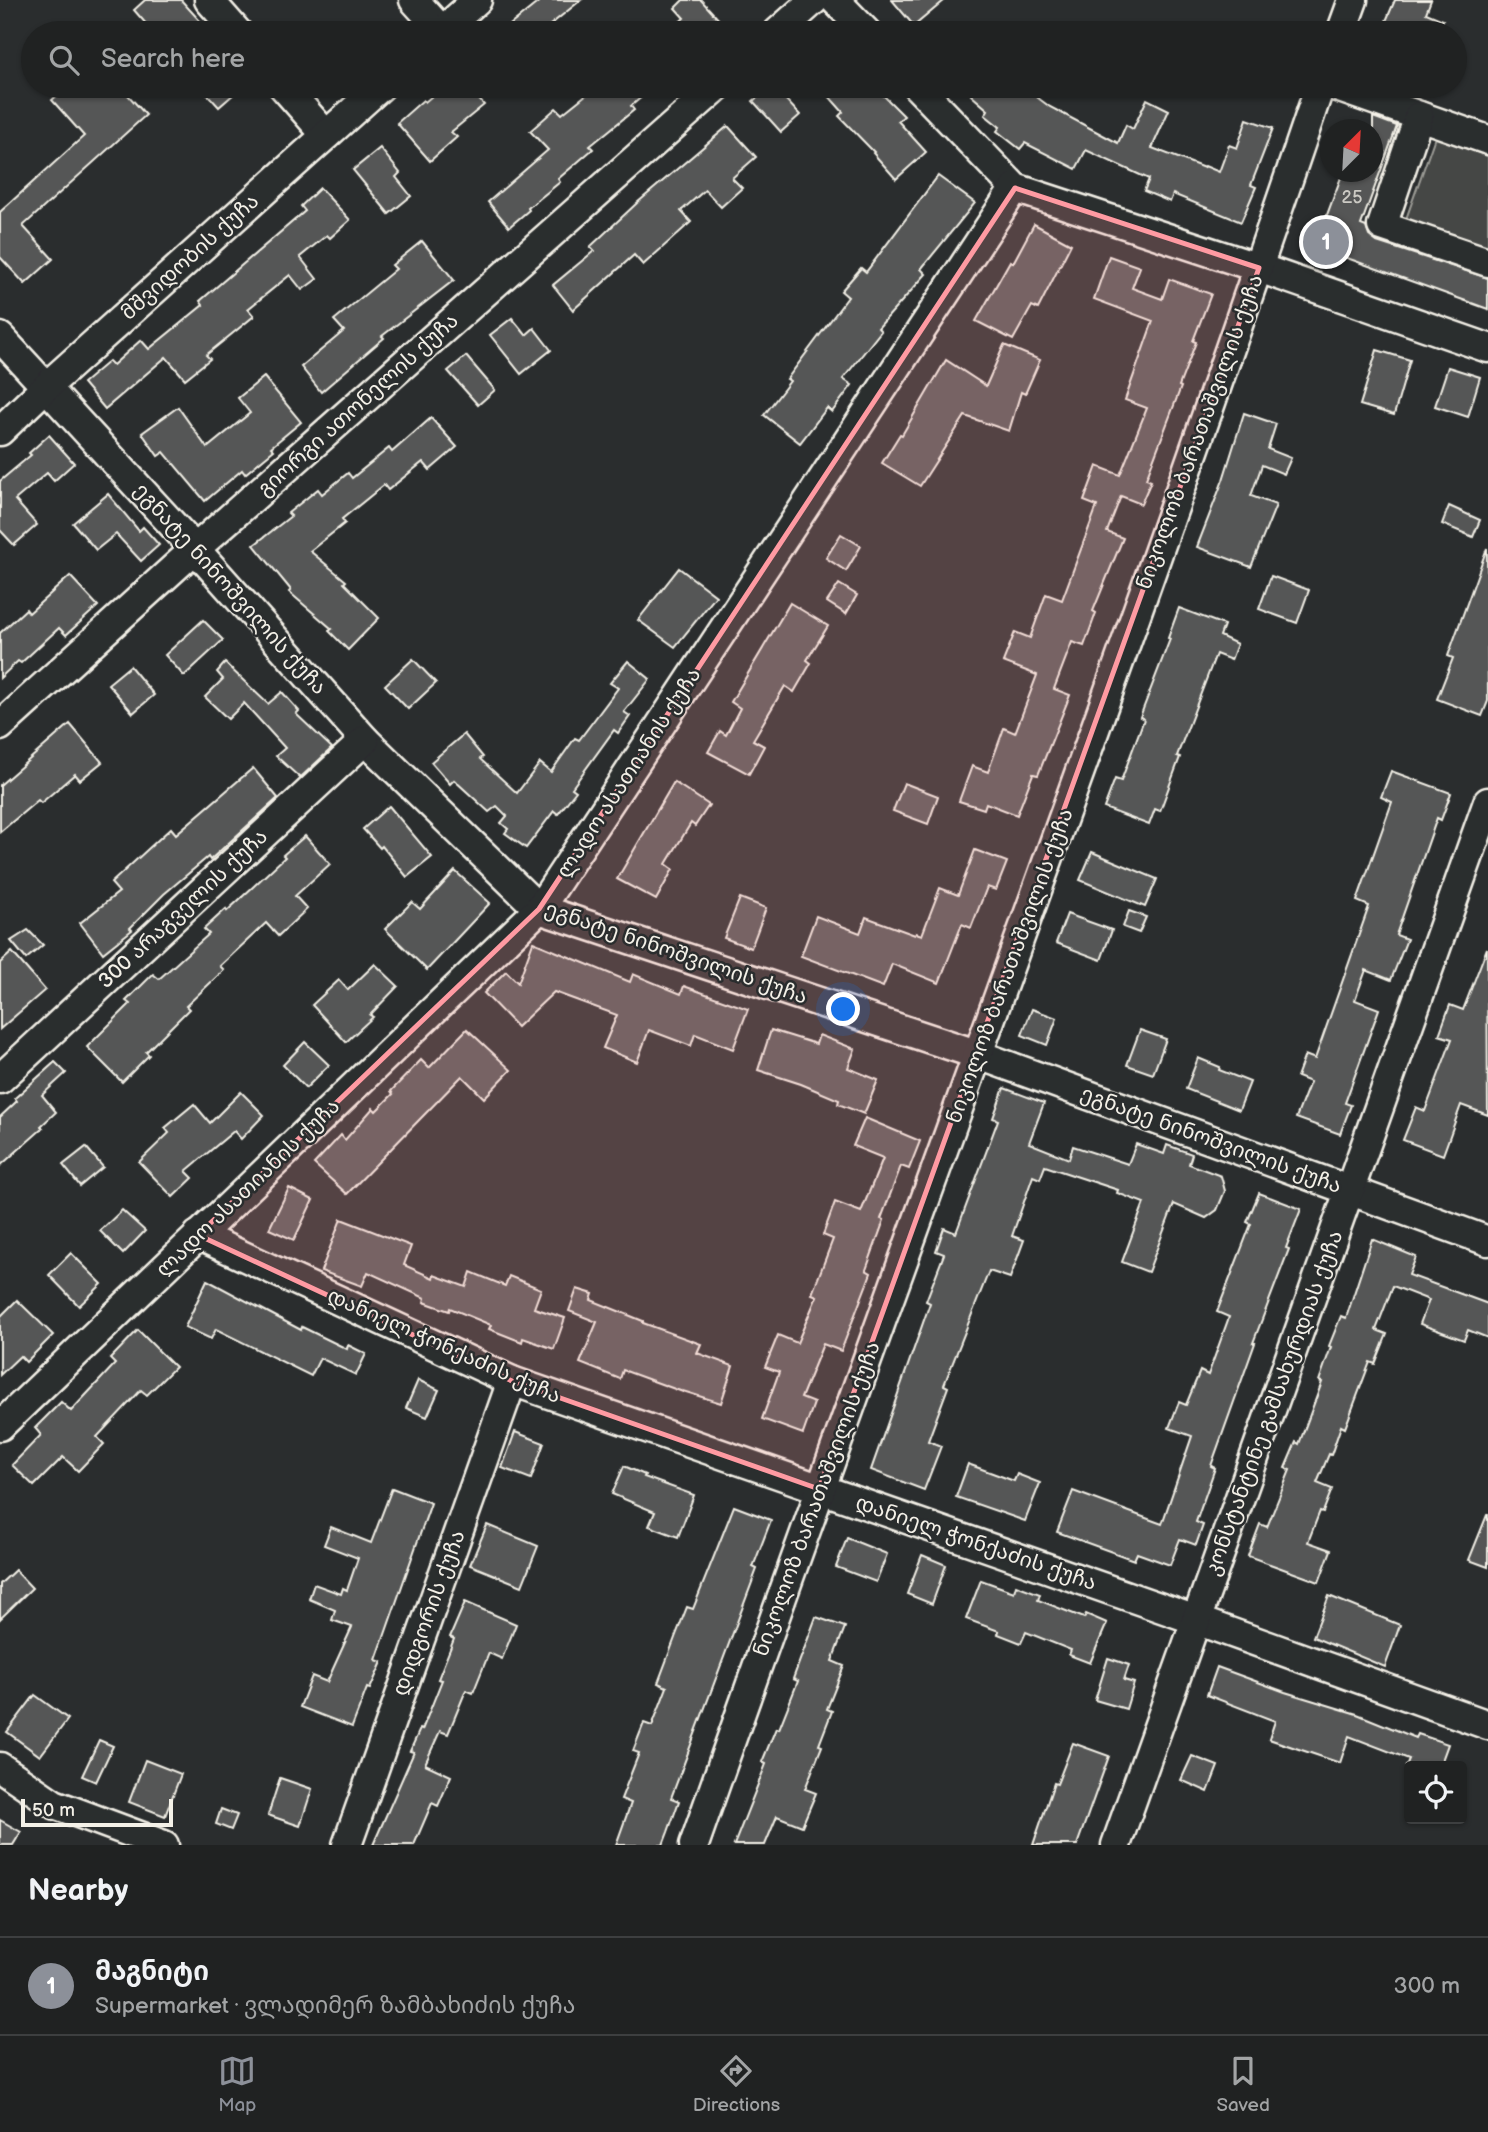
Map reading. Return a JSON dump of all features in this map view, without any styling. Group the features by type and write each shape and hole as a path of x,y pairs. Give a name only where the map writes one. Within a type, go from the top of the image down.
{"street":[{"path":"209,0 227,21"},
{"path":"414,0 432,21"},
{"path":"453,21 477,0"},
{"path":"790,21 814,0"},
{"path":"835,0 855,21"},
{"path":"1345,21 1353,0"},
{"path":"294,98 326,135"},
{"name":"მშვიდობის ქუჩა","path":"0,431 368,98"},
{"name":"გიორგი ათონელის ქუჩა","path":"0,726 195,549 704,98"},
{"path":"929,98 1015,188 1259,268 1488,348"},
{"name":"ნიკოლოზ ბარათაშვილის ქუჩა","path":"694,1845 819,1489 979,1055 1259,268 1316,98"},
{"path":"1369,98 1488,140"},
{"path":"1419,116 1382,226 1488,262"},
{"name":"ლადო ასათიანის ქუჩა","path":"0,1426 539,909 1015,188"},
{"name":"ეგნატე ნინოშვილის ქუჩა","path":"0,337 195,549 365,740 539,909 979,1055 1488,1241"},
{"name":"300 არაგველის ქუჩა","path":"0,1079 365,740"},
{"name":"კონსტანტინე გამსახურდიას ქუჩა","path":"1116,1845 1488,802"},
{"name":"დანიელ ჭონქაძის ქუჩა","path":"198,1235 512,1381 1488,1725"},
{"name":"დიდგორის ქუჩა","path":"347,1845 512,1381"},
{"path":"0,1767 54,1804 164,1845"}],"highlighted area":[{"path":"1015,188 1259,268 819,1489 512,1381 198,1235 539,909"}],"shaded area":[{"path":"1435,137 1488,156 1488,251 1405,222"}],"building":[{"path":"145,0 181,0 200,21 144,21 134,10"},
{"path":"541,0 581,0 555,21 515,21"},
{"path":"683,0 701,0 720,21 681,21 684,18 675,8"},
{"path":"892,0 945,0 920,21 910,21"},
{"path":"1395,0 1431,0 1426,13 1443,20 1443,21 1386,21"},
{"path":"131,98 146,115 23,226 53,259 25,284 0,257 0,212 84,136 52,100"},
{"path":"211,98 229,98 219,107"},
{"path":"430,98 478,98 484,105 451,132 457,137 430,161 397,123 423,100 425,102"},
{"path":"582,98 641,98 631,106 634,110 590,146 593,149 558,179 560,182 509,227 488,202 548,150 530,131 556,108 562,114"},
{"path":"757,98 784,98 800,115 781,132 753,101"},
{"path":"831,98 886,98 904,116 898,121 926,152 896,179 839,116 843,112"},
{"path":"974,98 1038,98 1118,143 1126,125 1133,129 1147,99 1169,110 1152,148 1219,172 1229,145 1237,148 1247,119 1273,128 1251,185 1256,187 1241,222 1173,194 1170,202 1144,191 1149,179 1086,150 1076,169 1025,143 1020,149 997,131 1000,127 985,115 988,110"},
{"path":"1383,121 1397,126 1383,164"},
{"path":"728,126 756,157 732,178 742,188 721,207 705,190 681,211 691,222 643,265 634,255 573,310 553,285 594,251 590,247 637,203"},
{"path":"380,148 400,173 396,177 411,196 389,214 353,170"},
{"path":"938,176 975,203 921,269 926,274 878,328 881,331 843,379 852,385 832,412 827,408 800,443 764,415 790,381 787,379 848,297 841,291 861,268 866,272"},
{"path":"1339,182 1377,182 1361,225 1366,227 1369,236 1377,242 1488,278 1488,309 1322,249 1318,239"},
{"path":"320,188 350,220 330,238 327,235 300,257 317,279 302,290 290,275 248,309 254,316 206,355 210,359 185,379 166,357 105,409 83,383 109,361 113,365 141,340 149,349 203,305 200,301 305,211 301,206"},
{"path":"1034,224 1071,244 1038,309 1032,306 1013,340 976,321"},
{"path":"422,241 454,280 382,336 384,338 321,392 301,367 344,331 334,320 396,269 392,265"},
{"path":"1109,256 1140,267 1132,288 1162,299 1169,279 1211,294 1193,341 1196,342 1179,386 1181,387 1146,479 1151,481 1141,504 1121,496 1107,532 1123,538 1093,611 1096,613 1084,646 1072,642 1054,689 1070,695 1038,775 1033,774 1017,815 986,803 984,809 959,801 972,766 988,772 1004,728 1015,733 1037,675 1003,662 1015,632 1030,638 1046,594 1062,600 1097,506 1084,501 1097,466 1120,475 1147,408 1125,400 1153,321 1094,299"},
{"path":"512,318 526,335 534,328 551,350 521,374 490,335"},
{"path":"1004,345 1040,360 1025,394 1021,392 1009,431 965,416 920,486 882,463 900,434 902,435 946,360 986,386"},
{"path":"1377,350 1410,360 1394,415 1360,405"},
{"path":"466,356 495,390 478,405 448,371"},
{"path":"1448,367 1480,377 1468,417 1435,406"},
{"path":"264,377 301,422 271,447 274,450 245,474 242,470 205,501 164,452 158,456 142,433 178,407 207,448 250,413 238,398"},
{"path":"1244,413 1276,424 1268,449 1291,458 1284,474 1262,465 1251,496 1276,505 1251,567 1197,547 1223,480"},
{"path":"431,418 457,447 430,470 423,462 388,490 384,485 342,519 345,523 310,551 346,581 344,583 379,618 348,650 329,631 332,629 289,592 291,590 254,545 291,516 288,513 318,489 322,494 348,473 352,478 389,448 392,452"},
{"path":"49,435 74,463 54,481 47,473 15,500 37,525 14,545 0,530 0,481 31,455 29,453"},
{"path":"108,494 139,531 143,527 159,545 141,561 116,534 96,550 73,523"},
{"path":"1449,506 1480,520 1473,537 1442,524"},
{"path":"841,534 861,546 846,571 826,558"},
{"path":"1487,548 1488,701 1482,716 1437,699 1453,658 1448,656"},
{"path":"679,568 716,596 675,647 638,620"},
{"path":"70,576 98,606 66,635 59,628 21,663 18,661 0,678 0,633 26,609 29,613"},
{"path":"1271,576 1309,590 1297,623 1259,609"},
{"path":"839,584 857,595 846,614 827,602"},
{"path":"790,603 828,626 807,660 811,663 794,692 785,686 753,740 764,746 749,774 708,752 720,731 726,735 740,708 731,702"},
{"path":"1179,608 1224,625 1220,636 1237,644 1231,660 1216,654 1177,756 1180,757 1160,811 1155,809 1149,825 1104,808 1115,779 1121,781 1144,719 1140,717"},
{"path":"203,620 223,640 184,676 165,655"},
{"path":"413,659 436,683 408,709 385,685"},
{"path":"628,661 650,679 624,712 630,716 618,733 614,730 572,788 576,791 558,814 554,811 526,848 505,833 508,829 501,823 507,816 497,806 489,812 454,780 450,784 431,762 464,734 483,757 480,759 517,793 540,763 551,772 575,738 579,740 618,688 610,683"},
{"path":"225,663 268,704 282,692 299,711 296,714 332,748 300,778 276,756 285,748 244,703 228,719 205,697 223,679 217,672"},
{"path":"130,666 154,695 133,713 108,684"},
{"path":"70,724 102,762 80,780 75,774 41,803 38,800 0,832 0,785"},
{"path":"253,768 278,798 210,860 208,857 164,894 130,928 132,930 103,953 80,923 119,892 111,883 171,828 176,834"},
{"path":"1391,771 1451,793 1441,820 1437,818 1396,935 1407,939 1391,980 1366,970 1355,1000 1379,1009 1345,1103 1351,1105 1340,1134 1296,1118 1310,1082 1297,1077 1305,1055 1315,1059 1369,906 1357,901 1392,802 1381,797"},
{"path":"674,782 709,805 695,826 691,823 666,864 673,869 656,900 617,879"},
{"path":"904,783 938,796 928,824 893,811"},
{"path":"389,806 432,857 407,877 382,846 380,848 363,829"},
{"path":"305,836 330,864 295,896 307,909 278,936 266,923 220,966 224,970 186,1006 189,1009 146,1052 149,1055 122,1082 87,1047 130,1004 126,1001 153,974 159,979 209,934 204,929 226,909 227,911"},
{"path":"975,850 1007,862 996,890 987,887 971,928 962,924 939,983 892,964 883,987 801,956 816,916 860,933 866,917 915,935 922,935 940,888 958,895"},
{"path":"1092,852 1157,879 1145,907 1080,880"},
{"path":"455,871 490,903 427,970 385,929 412,902 420,909"},
{"path":"740,898 766,908 751,948 724,938"},
{"path":"1129,911 1146,917 1139,933 1123,927"},
{"path":"1067,914 1112,930 1101,960 1056,943"},
{"path":"28,930 43,945 26,959 11,941"},
{"path":"533,942 630,982 633,974 681,994 684,986 748,1009 733,1049 695,1034 691,1046 649,1030 637,1062 603,1048 617,1015 554,992 517,1027 484,993 506,971 518,983"},
{"path":"1487,948 1488,1115 1461,1105 1443,1155 1403,1140 1416,1107 1425,1111 1452,1039 1439,1035 1450,1005 1463,1010"},
{"path":"12,952 45,990 0,1029 0,963"},
{"path":"375,964 398,986 370,1015 373,1017 346,1042 312,1005 339,980 348,990"},
{"path":"1032,1009 1057,1018 1047,1045 1022,1035"},
{"path":"467,1029 511,1070 484,1098 462,1076 347,1194 314,1164 341,1135 345,1140 373,1108 376,1111 421,1060 429,1068"},
{"path":"771,1030 816,1044 819,1035 855,1049 848,1068 878,1080 864,1114 838,1104 839,1100 801,1084 758,1070"},
{"path":"1140,1030 1166,1039 1153,1074 1127,1065"},
{"path":"305,1042 329,1065 306,1088 283,1065"},
{"path":"1198,1058 1250,1082 1239,1110 1186,1089"},
{"path":"55,1062 66,1073 42,1095 56,1112 41,1126 43,1128 0,1166 0,1117 17,1101 15,1098"},
{"path":"1004,1088 1044,1103 1029,1143 1069,1159 1073,1146 1128,1164 1136,1144 1164,1154 1167,1145 1192,1154 1189,1164 1221,1176 1225,1191 1217,1210 1206,1218 1174,1204 1148,1272 1122,1262 1144,1203 1117,1193 1118,1190 1045,1166 1040,1179 1033,1176 1012,1236 1024,1240 1010,1278 989,1271 944,1385 948,1387 928,1441 941,1446 924,1490 871,1470 930,1303 926,1301 944,1254 936,1251 944,1228 956,1233 998,1120 993,1118"},
{"path":"241,1092 264,1115 241,1139 234,1131 186,1171 193,1178 173,1197 139,1162 169,1133 165,1128 194,1104 210,1123"},
{"path":"865,1118 920,1141 909,1169 901,1166 881,1219 884,1220 866,1270 871,1273 841,1351 823,1344 801,1398 814,1403 803,1434 762,1419 779,1372 765,1367 778,1335 797,1343 817,1296 812,1294 833,1239 823,1235 835,1202 861,1212 883,1158 853,1146"},
{"path":"86,1147 103,1167 80,1186 63,1165"},
{"path":"289,1188 313,1200 294,1240 269,1229"},
{"path":"1259,1193 1301,1209 1211,1466 1215,1468 1196,1522 1203,1525 1196,1545 1180,1539 1170,1565 1137,1553 1134,1560 1057,1532 1073,1491 1162,1524 1192,1436 1169,1428 1179,1402 1186,1405 1200,1371 1208,1375 1229,1317 1217,1312 1251,1224 1247,1222"},
{"path":"122,1210 145,1231 123,1254 100,1231"},
{"path":"341,1219 411,1246 404,1265 433,1278 434,1275 466,1287 471,1272 505,1286 509,1276 541,1289 534,1308 565,1318 554,1349 523,1338 522,1342 489,1329 491,1325 450,1308 449,1311 424,1302 425,1298 368,1272 362,1286 321,1271"},
{"path":"1372,1239 1416,1257 1409,1275 1488,1304 1488,1338 1468,1330 1464,1340 1420,1324 1429,1300 1393,1286 1376,1330 1387,1334 1375,1364 1370,1362 1345,1428 1341,1426 1317,1483 1332,1489 1308,1542 1331,1550 1319,1582 1248,1556 1260,1524 1267,1527 1290,1470 1285,1468 1296,1442 1299,1444 1322,1382 1319,1381 1331,1347 1329,1346 1341,1316 1346,1318"},
{"path":"71,1253 102,1284 79,1306 49,1275"},
{"path":"207,1280 301,1330 302,1327 347,1349 348,1345 366,1354 356,1375 320,1358 311,1376 216,1329 211,1339 185,1327"},
{"path":"577,1289 593,1294 591,1300 701,1344 697,1353 733,1366 721,1403 623,1370 620,1379 580,1363 597,1322 569,1311"},
{"path":"17,1300 53,1335 26,1362 20,1356 0,1375 0,1317"},
{"path":"138,1330 175,1367 147,1395 141,1390 97,1437 104,1444 78,1471 63,1457 34,1486 12,1465 41,1435 35,1428 61,1402 71,1411 115,1364 110,1359"},
{"path":"418,1380 439,1390 427,1417 406,1408"},
{"path":"515,1432 544,1443 531,1479 502,1468"},
{"path":"968,1464 1014,1481 1017,1474 1040,1483 1025,1521 956,1497"},
{"path":"624,1466 645,1475 644,1477 694,1495 678,1537 649,1526 655,1512 612,1494"},
{"path":"392,1488 431,1503 376,1660 382,1662 370,1689 367,1688 352,1727 300,1707 312,1676 327,1682 352,1627 332,1620 335,1610 309,1599 314,1584 341,1594 343,1588 347,1590 358,1558 324,1545 331,1527 371,1543"},
{"path":"734,1506 771,1520 753,1567 757,1569 671,1798 679,1801 663,1845 616,1845 631,1803 621,1799 639,1753 633,1751 644,1723 652,1726 667,1687 658,1683 687,1607 693,1609"},
{"path":"1488,1515 1488,1567 1469,1560"},
{"path":"487,1525 538,1546 522,1586 470,1565"},
{"path":"847,1538 887,1554 876,1582 836,1567"},
{"path":"922,1555 946,1565 932,1604 907,1594"},
{"path":"15,1570 32,1588 0,1619 0,1584"},
{"path":"981,1580 1014,1592 1016,1585 1040,1594 1038,1600 1084,1618 1086,1614 1107,1623 1090,1663 1069,1655 1071,1650 1026,1632 1021,1643 998,1634 999,1631 966,1619"},
{"path":"1329,1596 1400,1625 1385,1667 1313,1637"},
{"path":"465,1602 516,1624 502,1659 489,1653 473,1693 466,1690 448,1734 440,1731 425,1764 451,1776 438,1806 432,1803 414,1845 373,1845 414,1752 410,1751 420,1729 422,1730 442,1680 438,1679 454,1639 450,1637"},
{"path":"816,1617 845,1627 832,1661 844,1666 827,1709 832,1711 819,1745 822,1746 805,1789 816,1793 802,1826 777,1816 765,1845 734,1845 766,1764 762,1762 776,1728 779,1729 798,1681 793,1679"},
{"path":"1108,1658 1129,1665 1124,1680 1134,1683 1126,1709 1095,1700"},
{"path":"1217,1667 1357,1714 1416,1738 1418,1734 1448,1744 1442,1761 1408,1761 1409,1759 1349,1736 1340,1763 1269,1739 1275,1721 1207,1695"},
{"path":"35,1695 68,1719 40,1756 7,1732"},
{"path":"99,1740 113,1746 96,1782 82,1776"},
{"path":"1073,1743 1109,1756 1077,1845 1033,1845 1054,1783 1057,1784"},
{"path":"1192,1756 1218,1766 1208,1792 1181,1780"},
{"path":"145,1760 181,1774 165,1816 129,1802"},
{"path":"280,1778 312,1789 300,1826 268,1815"},
{"path":"221,1809 237,1815 231,1830 216,1824"},
{"path":"0,1820 21,1832 13,1845 0,1845"}],"place":[{"name":"მაგნიტი","path":"1326,242"}]}
